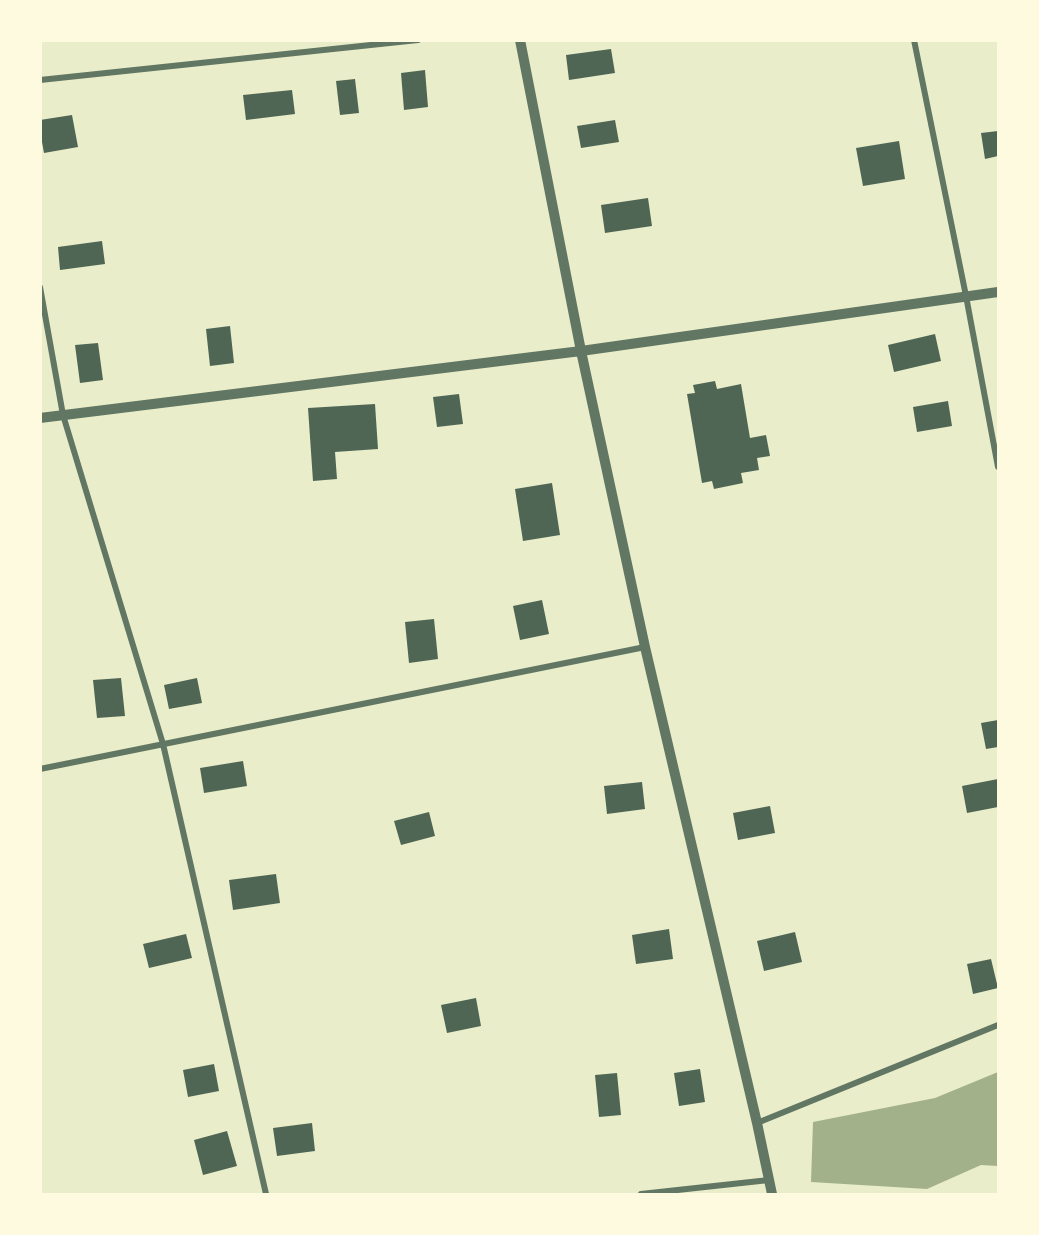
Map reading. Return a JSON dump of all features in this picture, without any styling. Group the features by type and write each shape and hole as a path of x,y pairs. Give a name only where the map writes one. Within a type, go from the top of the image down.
{"street":[{"path":"40,80 418,40"},
{"path":"520,40 581,351 645,647 772,1194"},
{"path":"914,40 999,467"},
{"path":"40,287 63,415 163,744 266,1194"},
{"path":"40,418 581,351 999,292"},
{"path":"40,769 645,647"},
{"path":"757,1123 999,1025"},
{"path":"641,1194 769,1180"}],"shaded area":[{"path":"998,1072 998,1166 981,1165 927,1189 811,1182 813,1122 935,1098"}],"building":[{"path":"611,49 615,73 569,80 566,55"},
{"path":"425,70 428,107 404,110 401,73"},
{"path":"355,79 359,113 340,115 336,81"},
{"path":"292,90 295,114 246,120 243,95"},
{"path":"72,115 78,147 44,153 40,120"},
{"path":"615,120 619,142 581,148 577,126"},
{"path":"998,131 998,156 985,159 981,133"},
{"path":"899,141 905,179 863,186 856,148"},
{"path":"648,198 652,226 605,233 601,205"},
{"path":"102,241 105,264 60,270 58,247"},
{"path":"230,326 234,363 210,366 206,329"},
{"path":"935,334 941,361 894,372 888,345"},
{"path":"98,343 103,380 80,383 75,345"},
{"path":"715,381 717,389 741,384 750,438 766,435 770,456 757,458 759,470 741,473 743,483 714,489 712,481 702,483 687,394 695,393 693,385"},
{"path":"459,394 463,424 437,427 433,397"},
{"path":"948,401 952,426 917,432 913,407"},
{"path":"375,404 378,449 335,452 337,479 313,481 308,408"},
{"path":"552,483 560,535 523,541 515,489"},
{"path":"542,600 549,634 520,640 513,606"},
{"path":"434,619 438,659 409,663 405,622"},
{"path":"121,678 125,716 97,718 93,680"},
{"path":"197,678 202,703 169,709 164,685"},
{"path":"998,720 998,747 986,749 981,723"},
{"path":"243,761 247,786 204,793 200,768"},
{"path":"998,779 998,807 967,813 962,786"},
{"path":"642,782 645,809 607,814 604,786"},
{"path":"770,806 775,833 738,840 733,813"},
{"path":"429,812 435,836 401,845 394,821"},
{"path":"276,874 280,903 233,910 229,880"},
{"path":"669,929 673,959 636,964 632,935"},
{"path":"795,932 802,962 764,971 757,941"},
{"path":"186,934 192,958 149,968 143,944"},
{"path":"991,959 998,988 973,994 967,964"},
{"path":"476,998 481,1026 447,1033 441,1005"},
{"path":"214,1064 219,1091 188,1097 183,1070"},
{"path":"700,1069 705,1102 679,1106 674,1073"},
{"path":"617,1073 621,1115 599,1117 595,1075"},
{"path":"312,1123 315,1151 277,1156 273,1128"},
{"path":"227,1131 237,1166 203,1175 194,1140"}]}
